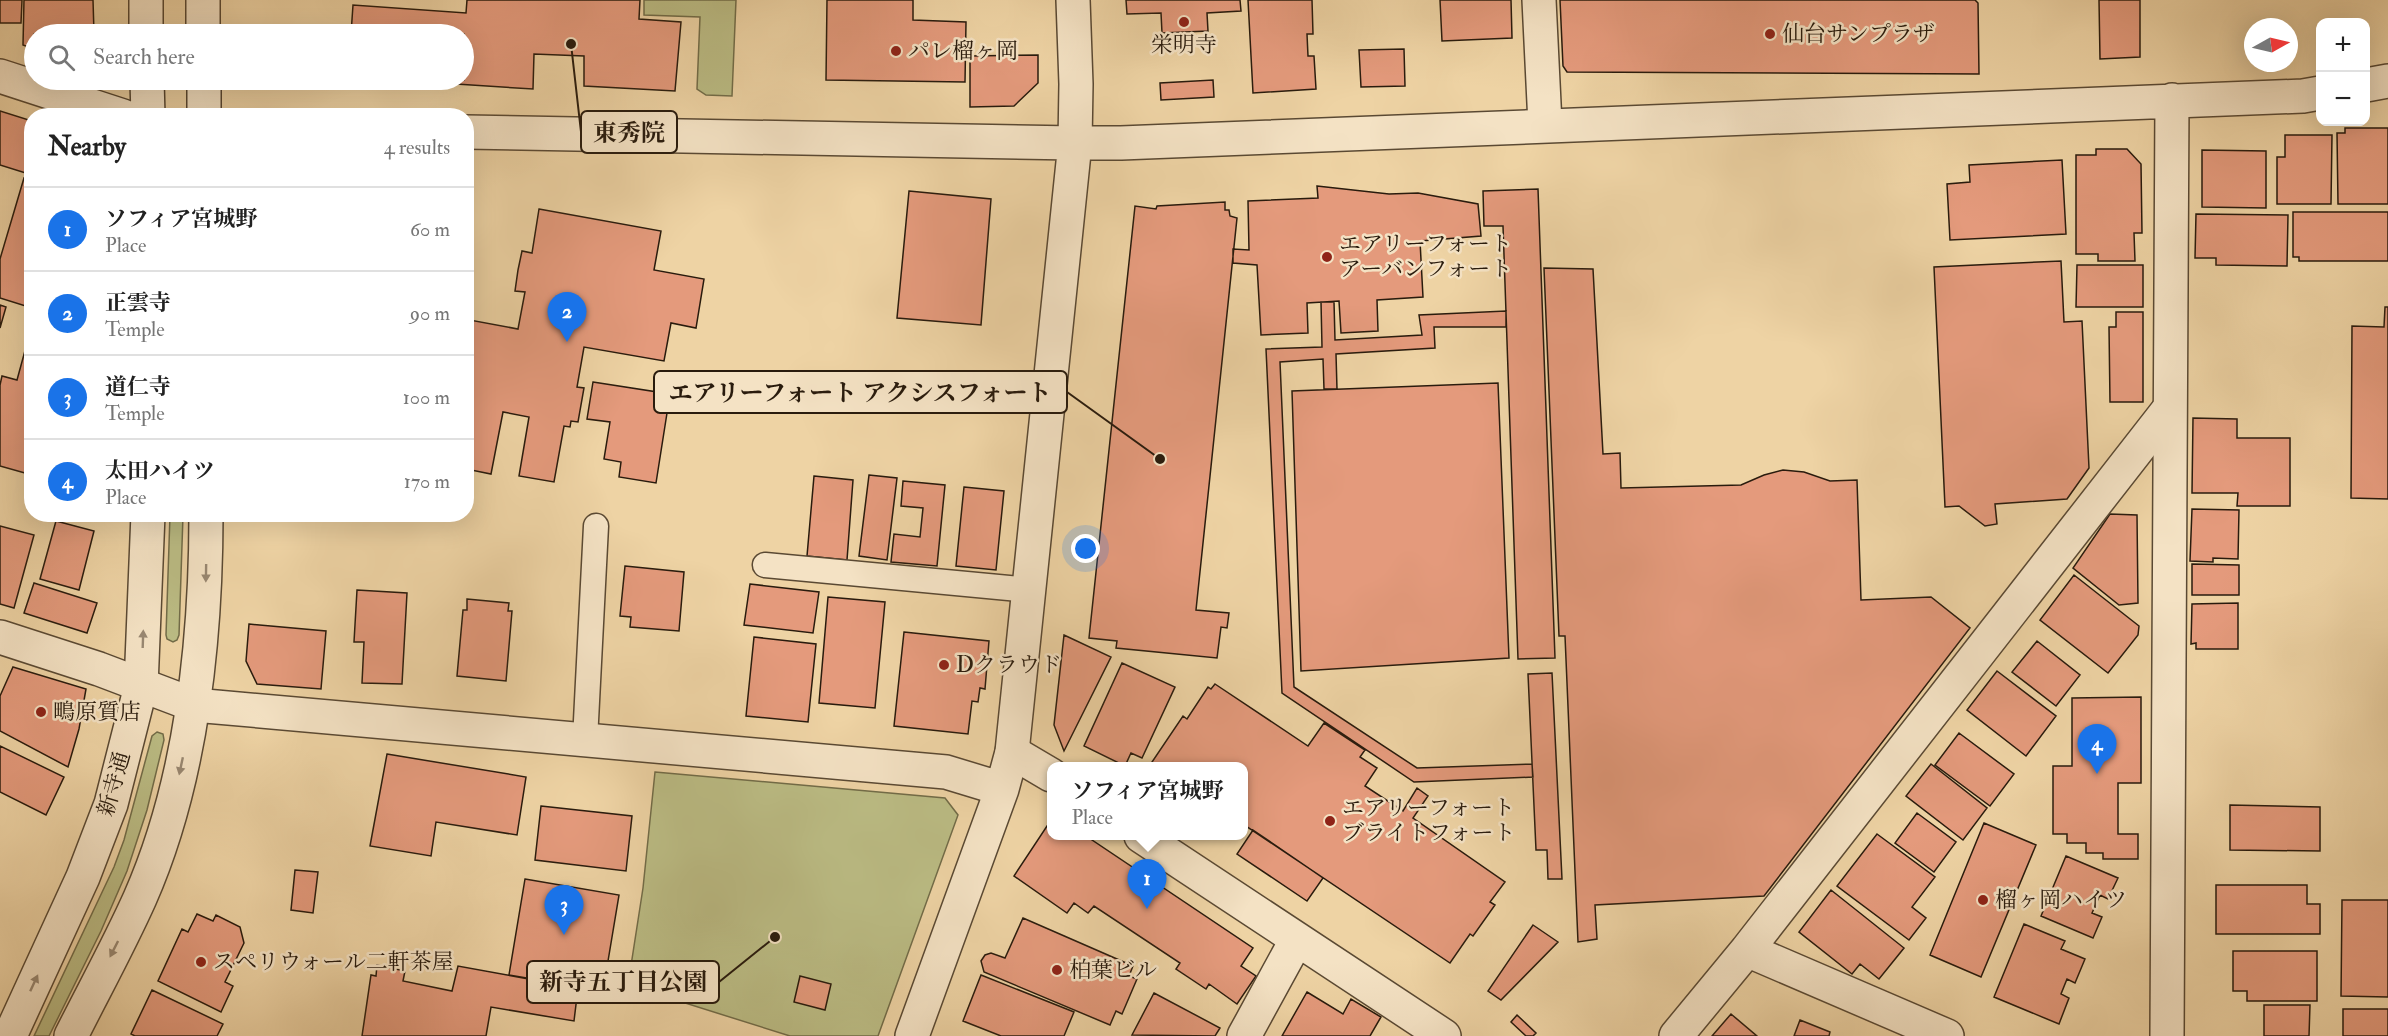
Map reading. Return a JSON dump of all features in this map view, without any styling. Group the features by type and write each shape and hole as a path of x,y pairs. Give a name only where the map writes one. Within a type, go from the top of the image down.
{"street":[{"path":"146,0 146,24"},
{"path":"203,0 203,24"},
{"path":"912,1036 1002,789 1012,752 1075,143 1076,84 1072,0"},
{"path":"1539,0 1545,124"},
{"path":"0,76 24,84"},
{"path":"2370,84 2388,81"},
{"path":"43,90 98,108"},
{"path":"147,90 148,108"},
{"path":"204,90 204,108"},
{"path":"474,132 1075,143 2316,94"},
{"path":"2167,1036 2172,100"},
{"path":"1676,1036 1747,950 2169,409"},
{"name":"新寺通","path":"10,1036 83,877 107,814 141,686 148,522"},
{"path":"70,1036 141,897 170,814 194,705 206,581 206,522"},
{"path":"0,637 99,669 194,705 946,772 1002,789"},
{"path":"1012,752 1047,773"},
{"path":"1147,840 1444,1036"},
{"path":"1244,1036 1297,939"},
{"path":"1747,950 1947,1036"}],"lane":[{"path":"585,740 596,526"},
{"path":"765,565 1030,590"}],"green space":[{"path":"644,0 736,0 732,96 706,95 697,89 700,17 644,15"},
{"path":"170,522 183,522 179,635 173,642 167,639"},
{"path":"157,732 163,734 164,740 147,810 127,871 101,931 49,1036 34,1036 114,867 124,840 152,736"},
{"path":"655,772 945,798 958,815 878,1036 790,1036 628,985 643,888"}],"building":[{"path":"0,0 22,0 21,23 0,23"},
{"path":"24,0 93,0 94,24 24,24 23,45"},
{"path":"467,0 640,0 639,19 681,22 675,91 584,86 584,56 534,54 533,89 474,85 474,24 352,24 353,5 466,13"},
{"name":"パレ榴ヶ岡","path":"827,0 913,0 913,20 966,22 965,82 826,80"},
{"name":"栄明寺","path":"1126,0 1240,0 1241,11 1207,13 1208,31 1162,33 1161,13 1127,14"},
{"path":"1248,0 1312,0 1313,34 1307,34 1308,56 1314,56 1316,89 1253,93"},
{"path":"1440,0 1511,0 1512,38 1442,41"},
{"name":"仙台サンプラザ","path":"1560,0 1975,0 1978,3 1979,74 1567,72 1563,66"},
{"path":"2099,0 2140,0 2140,57 2100,59"},
{"path":"1404,49 1405,86 1361,87 1359,50"},
{"path":"1038,55 1038,83 1014,106 970,107 970,56"},
{"path":"1213,80 1214,97 1161,100 1160,83"},
{"path":"0,111 24,118 24,172 0,165"},
{"path":"2345,128 2388,128 2388,204 2338,204 2337,133 2345,133"},
{"path":"2285,135 2332,135 2331,204 2277,204 2277,157 2285,157"},
{"path":"2096,149 2127,149 2141,164 2142,233 2134,233 2135,261 2098,261 2098,254 2076,254 2076,155 2096,155"},
{"path":"2202,150 2266,151 2266,208 2202,207"},
{"path":"2062,160 2066,234 1950,240 1947,184 1970,182 1969,165"},
{"path":"24,178 24,306 0,298 0,259"},
{"name":"エアリーフォート アーバンフォート","path":"1317,186 1389,194 1418,193 1478,204 1481,236 1420,241 1423,297 1377,300 1378,331 1341,333 1339,301 1307,303 1308,333 1261,335 1257,265 1233,263 1233,249 1249,250 1248,201 1318,198"},
{"path":"1538,189 1555,658 1518,659 1503,226 1484,226 1483,191"},
{"path":"909,191 991,199 981,325 897,318"},
{"path":"1225,202 1225,210 1229,210 1230,216 1237,218 1196,610 1229,613 1227,628 1221,627 1217,658 1116,648 1117,641 1089,638 1135,206 1156,209 1157,206"},
{"path":"539,209 661,231 654,270 704,279 696,328 671,323 664,361 584,347 577,387 584,388 578,422 571,421 570,427 564,426 554,482 519,476 529,417 503,412 491,474 474,471 474,321 518,329 525,292 515,291 518,270 522,251 532,253"},
{"path":"2293,212 2388,212 2388,261 2299,261 2299,257 2293,257"},
{"path":"2196,214 2288,215 2287,266 2216,265 2216,258 2195,258"},
{"path":"2061,261 2064,322 2082,321 2089,468 2067,499 1995,504 1997,524 1985,526 1959,506 1945,507 1934,267"},
{"path":"2077,265 2143,265 2143,307 2076,307"},
{"path":"1544,268 1593,269 1603,454 1620,453 1621,488 1741,485 1783,470 1804,472 1830,481 1857,480 1861,600 1931,597 1970,628 1764,896 1595,905 1597,939 1578,942 1565,636 1559,636"},
{"path":"1321,302 1334,302 1335,340 1422,335 1419,315 1506,311 1506,327 1434,327 1435,348 1336,354 1337,389 1324,389 1323,359 1280,362 1294,687 1417,768 1532,764 1533,777 1414,782 1282,693 1266,349 1322,347"},
{"path":"0,305 6,307 0,328"},
{"path":"2385,307 2388,307 2388,499 2351,498 2352,326 2384,327"},
{"path":"2116,312 2143,312 2143,402 2110,402 2109,327 2116,327"},
{"path":"24,354 24,473 0,466 0,385 2,376 17,380"},
{"path":"593,382 670,394 656,483 619,477 621,462 604,459 610,422 587,419"},
{"path":"1498,383 1509,658 1301,671 1292,391"},
{"path":"2193,418 2237,419 2237,438 2290,438 2290,506 2237,506 2238,493 2192,493"},
{"path":"869,475 897,478 887,560 859,556"},
{"path":"814,476 853,480 847,560 807,556"},
{"path":"903,481 945,485 937,566 891,562 894,534 920,537 923,508 901,506"},
{"path":"964,487 1004,491 996,570 956,566"},
{"path":"2192,509 2239,510 2238,559 2213,558 2213,562 2190,561"},
{"path":"2110,514 2137,515 2138,603 2119,605 2073,568"},
{"path":"56,522 94,531 79,590 40,579"},
{"path":"0,526 34,535 14,608 0,604"},
{"path":"2192,564 2239,565 2239,595 2192,595"},
{"path":"625,566 684,572 679,631 630,627 631,617 620,616"},
{"path":"2074,575 2139,626 2138,635 2108,673 2040,620"},
{"path":"34,583 97,603 87,633 24,613"},
{"path":"750,584 819,592 813,633 744,625"},
{"path":"357,590 407,593 402,684 362,683 364,642 354,642"},
{"path":"828,597 885,602 875,708 819,703"},
{"path":"467,599 509,603 508,611 512,611 506,681 457,676 463,610 467,610"},
{"path":"2238,603 2238,649 2196,649 2196,643 2191,644 2192,604"},
{"path":"249,624 326,631 321,689 257,684 246,661"},
{"name":"Dクラウド","path":"904,632 989,641 985,689 980,688 978,702 972,701 968,734 894,726"},
{"path":"1064,635 1111,657 1064,751 1054,725"},
{"path":"754,637 816,644 808,722 746,716"},
{"path":"2037,641 2080,675 2056,706 2012,672"},
{"path":"1122,663 1175,687 1142,758 1131,753 1127,762 1117,762 1084,746"},
{"name":"鴫原質店","path":"13,667 86,689 79,729 68,767 0,731 0,696"},
{"path":"1997,671 2056,716 2026,756 1967,710"},
{"path":"1552,673 1562,879 1548,879 1547,850 1536,850 1528,674"},
{"name":"エアリーフォート ブライトフォート","path":"1215,684 1308,746 1324,723 1365,750 1360,757 1377,768 1365,786 1403,811 1417,788 1428,796 1413,818 1505,882 1490,902 1495,905 1473,936 1470,934 1450,963 1248,827 1248,762 1152,762 1183,716 1187,719 1208,687 1211,689"},
{"path":"2141,697 2141,783 2118,783 2118,834 2138,834 2138,859 2103,859 2103,853 2086,853 2086,843 2067,843 2067,834 2053,834 2053,766 2072,766 2072,698"},
{"path":"1959,733 2014,774 1990,806 1935,765"},
{"path":"0,746 64,777 46,815 0,792"},
{"path":"387,754 526,777 517,835 436,822 431,856 370,846"},
{"path":"1931,764 1987,808 1963,840 1906,796"},
{"path":"2230,805 2320,807 2320,851 2230,850"},
{"path":"541,806 632,816 626,871 535,860"},
{"path":"1917,813 1956,842 1934,872 1895,843"},
{"name":"榴ヶ岡ハイツ","path":"1984,823 2036,845 1981,977 1930,955"},
{"path":"1047,826 1047,840 1092,840 1253,948 1241,966 1256,976 1237,1004 1209,984 1206,989 1176,969 1180,963 1094,906 1088,913 1074,903 1067,913 1014,876"},
{"path":"1253,830 1323,878 1307,901 1237,854"},
{"path":"1877,834 1935,877 1912,907 1926,918 1909,940 1837,886"},
{"path":"2066,856 2118,878 2108,899 2100,895 2092,913 2102,917 2093,938 2041,916"},
{"path":"295,870 318,872 313,913 291,910"},
{"path":"525,879 619,895 603,991 509,975"},
{"path":"2216,885 2307,885 2307,904 2320,904 2320,934 2216,934"},
{"path":"1831,890 1904,948 1879,979 1860,964 1852,974 1799,932"},
{"path":"2342,900 2388,900 2388,997 2341,996"},
{"name":"スペリウォール二軒茶屋","path":"197,914 213,921 216,915 240,927 244,943 225,982 233,986 221,1012 158,981 182,929 188,932"},
{"name":"柏葉ビル","path":"1023,918 1133,966 1129,976 1137,979 1122,1014 1116,1011 1110,1025 984,972 981,961 985,955 991,953 1005,958"},
{"path":"2024,924 2065,941 2061,949 2085,959 2075,983 2067,979 2061,994 2069,998 2059,1024 1994,997"},
{"path":"1533,925 1558,942 1501,1000 1488,991"},
{"path":"2233,951 2317,951 2317,1001 2247,1001 2247,991 2233,991"},
{"path":"377,965 405,971 403,981 452,991 458,966 578,988 574,1021 491,1007 486,1036 362,1036 371,975 376,976"},
{"path":"981,975 1074,1012 1064,1036 1001,1036 963,1021"},
{"path":"800,976 831,984 825,1010 794,1002"},
{"path":"152,990 223,1024 217,1036 135,1036 131,1034"},
{"path":"1307,992 1343,1014 1351,999 1381,1017 1370,1036 1282,1036"},
{"path":"1154,993 1220,1028 1215,1036 1132,1035"},
{"path":"2264,1005 2310,1005 2309,1036 2264,1036"},
{"path":"2343,1009 2388,1009 2388,1036 2343,1036"},
{"path":"1731,1014 1757,1036 1712,1036"},
{"path":"1517,1015 1536,1033 1533,1036 1526,1036 1511,1022"},
{"path":"1800,1020 1830,1032 1829,1036 1794,1036"}],"place":[{"name":"栄明寺","path":"1184,22"},
{"name":"仙台サンプラザ","path":"1770,34"},
{"name":"東秀院","path":"571,44"},
{"name":"パレ榴ヶ岡","path":"896,51"},
{"name":"エアリーフォート アーバンフォート","path":"1327,257"},
{"name":"正雲寺","path":"567,342"},
{"name":"エアリーフォート アクシスフォート","path":"1160,459"},
{"name":"Dクラウド","path":"944,665"},
{"name":"鴫原質店","path":"41,712"},
{"name":"太田ハイツ","path":"2097,774"},
{"name":"エアリーフォート ブライトフォート","path":"1330,821"},
{"name":"榴ヶ岡ハイツ","path":"1983,900"},
{"name":"ソフィア宮城野","path":"1147,909"},
{"name":"道仁寺","path":"564,935"},
{"name":"新寺五丁目公園","path":"775,937"},
{"name":"スペリウォール二軒茶屋","path":"201,962"},
{"name":"柏葉ビル","path":"1057,970"}]}
